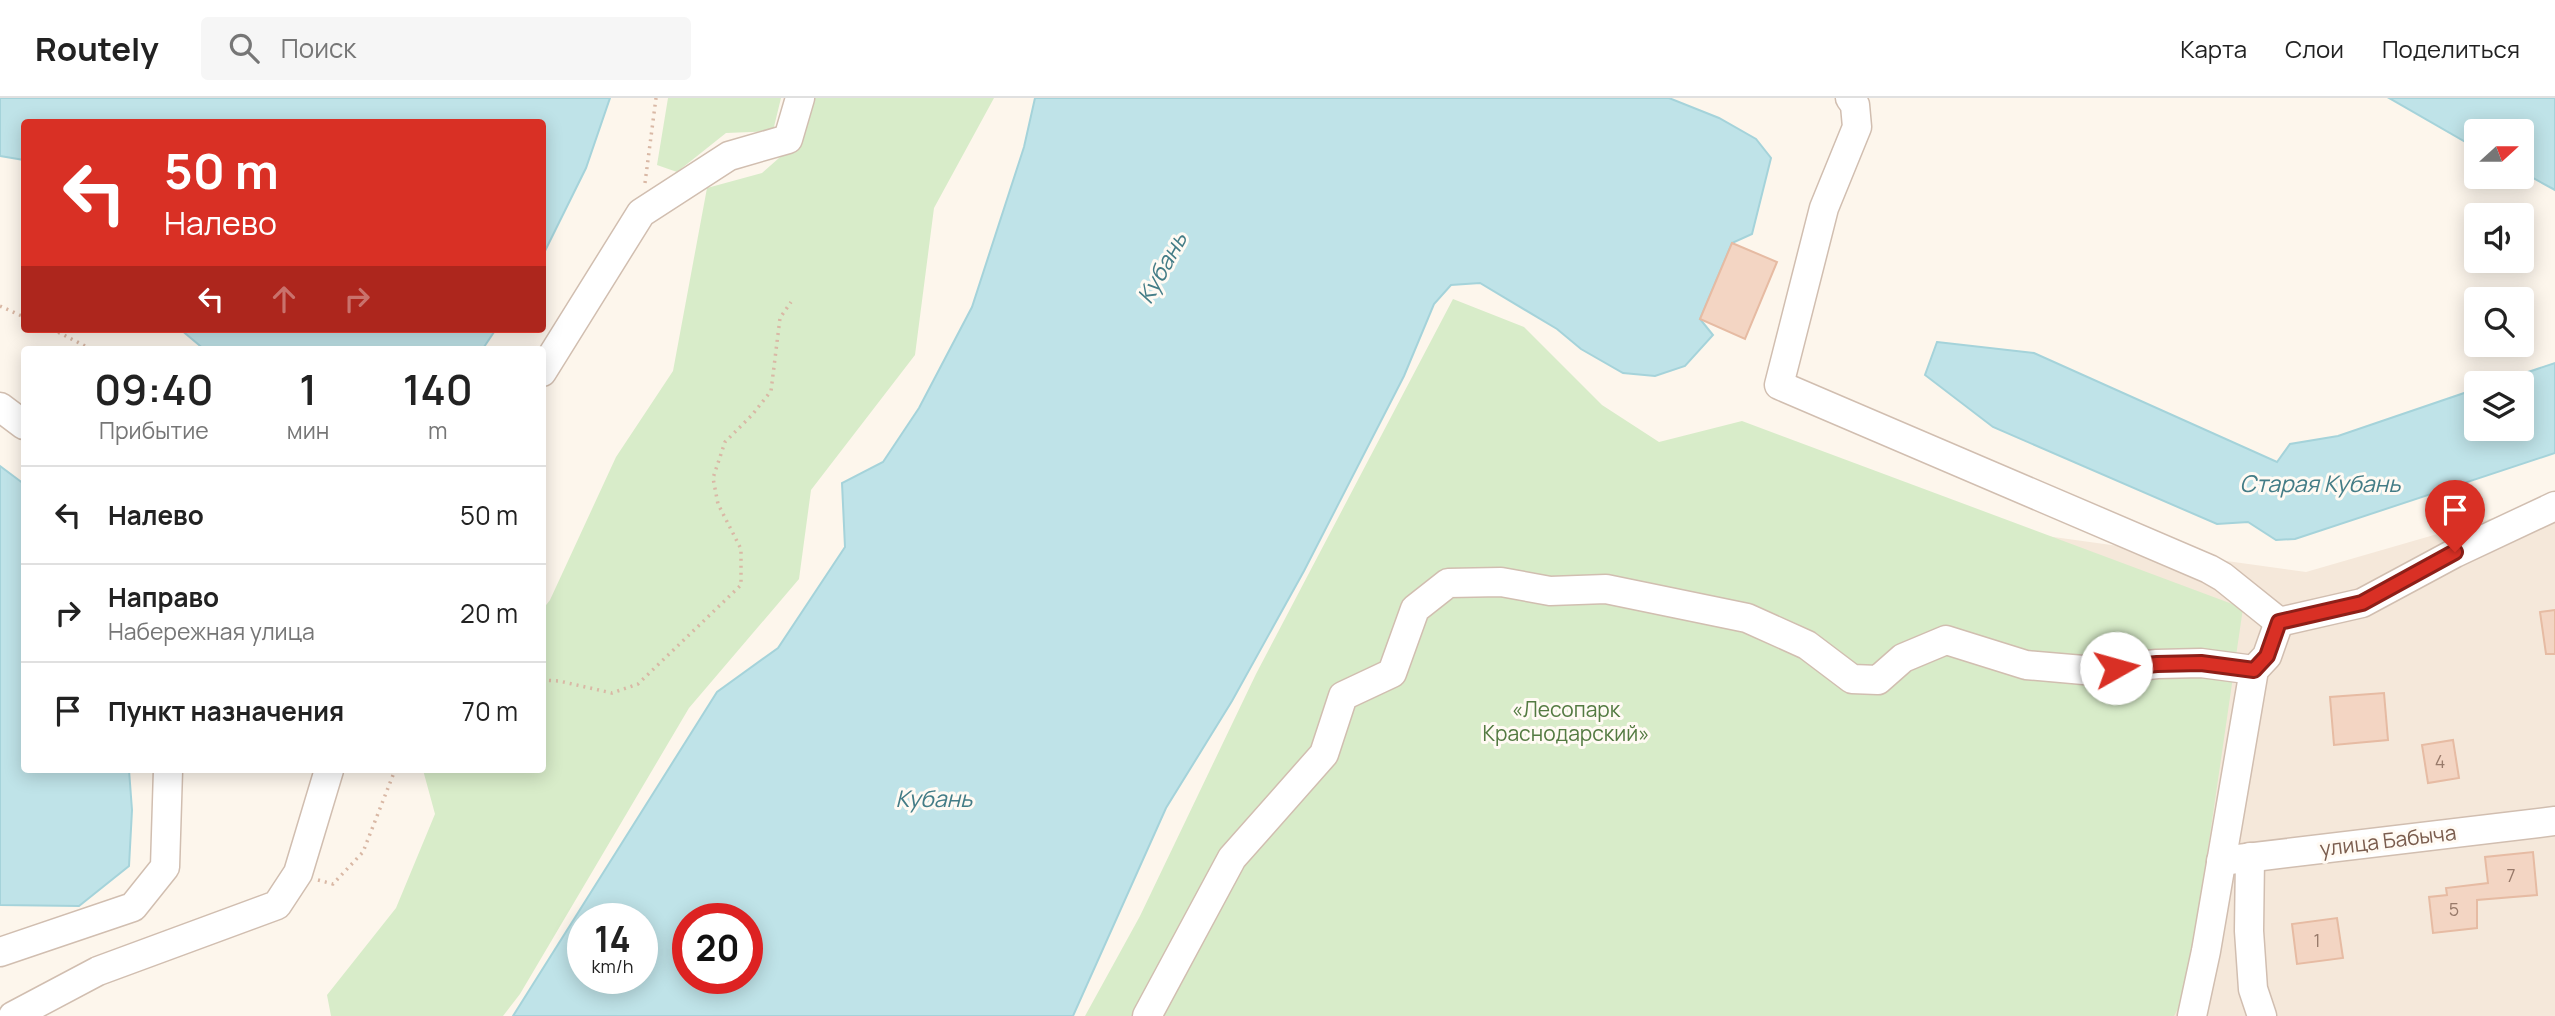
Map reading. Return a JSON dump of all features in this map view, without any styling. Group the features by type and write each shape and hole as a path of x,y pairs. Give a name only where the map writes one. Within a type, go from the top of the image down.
{"street":[{"path":"546,366 641,213 729,156 788,139 800,98"},
{"path":"1850,98 1855,105 1857,127 1824,208 1779,385 2209,569 2279,622"},
{"path":"0,407 21,423"},
{"path":"2279,622 2362,603 2455,552 2555,506"},
{"path":"1147,1016 1232,858 1324,754 1343,696 1392,673 1415,610 1448,583 1501,582 1550,592 1606,589 1747,618 1807,645 1852,679 1878,680 1903,658 1946,640 2026,665 2095,671 2157,664 2201,663 2254,670"},
{"path":"2192,1016 2206,951 2254,670 2267,656 2279,622"},
{"path":"0,952 134,907 165,867 169,773"},
{"path":"13,1016 98,971 278,905 299,873 328,773"},
{"name":"улица Бабыча","path":"2221,861 2555,821"},
{"path":"2250,857 2249,931 2252,978 2262,1016"}],"path":[{"path":"641,213 656,98"},
{"path":"546,680 612,693 638,684 741,585 741,549 718,504 713,478 725,442 771,391 780,318 791,302"},
{"path":"0,306 21,316"},
{"path":"60,333 85,346"},
{"path":"299,873 333,884 363,852 394,773"}],"shaded area":[{"name":"«Лесопарк Краснодарский»","path":"1535,465 2306,572 2555,500 2555,1016 1106,1016"}],"green space":[{"path":"668,98 781,98 773,131 726,133 677,172 657,165"},
{"path":"808,98 994,98 934,208 915,355 811,490 799,579 689,708 574,903 567,903 567,914 520,994 503,1016 331,1016 327,995 396,908 435,814 424,773 546,773 546,605 616,457 673,371 707,188 762,173 796,143"},
{"name":"«Лесопарк Краснодарский»","path":"1453,299 1524,327 1602,405 1659,442 1742,421 2243,608 2187,993 2174,1016 1085,1016 1140,916 1256,674"}],"water":[{"path":"0,98 610,98 586,168 546,249 546,119 21,119 21,160 0,156"},
{"name":"Кубань","path":"1035,98 1669,98 1719,118 1756,139 1771,158 1752,234 1732,243 1700,319 1713,335 1685,366 1655,376 1623,373 1480,283 1451,285 1434,304 1404,376 1304,571 1232,701 1166,808 1073,1016 513,1016 567,930 567,994 658,994 658,903 584,903 717,692 778,648 845,547 842,483 883,462 919,408 972,307 1024,147"},
{"path":"2389,98 2555,98 2555,190 2534,179 2534,119 2464,119 2464,141"},
{"path":"185,333 493,333 485,346 200,346"},
{"name":"Старая Кубань","path":"1937,342 2034,353 2277,462 2290,444 2338,436 2464,393 2464,441 2534,441 2534,371 2531,371 2555,363 2555,453 2295,539 2276,540 2248,522 2217,524 1993,427 1925,375"},
{"path":"0,466 21,482 21,773 129,773 132,810 129,866 79,906 0,905"}],"building":[{"path":"1732,243 1777,262 1745,339 1700,319"},
{"path":"2555,610 2555,654 2546,654 2540,612"},
{"path":"2384,693 2388,740 2334,745 2330,697"},
{"path":"2453,740 2459,778 2428,783 2422,745"},
{"path":"2533,852 2537,895 2477,900 2477,928 2433,933 2429,897 2447,895 2446,888 2488,883 2485,857"},
{"path":"2337,918 2343,958 2297,964 2292,924"}],"route":[{"path":"2116,668 2201,663 2254,670 2267,656 2279,622 2362,603 2455,552"}]}
